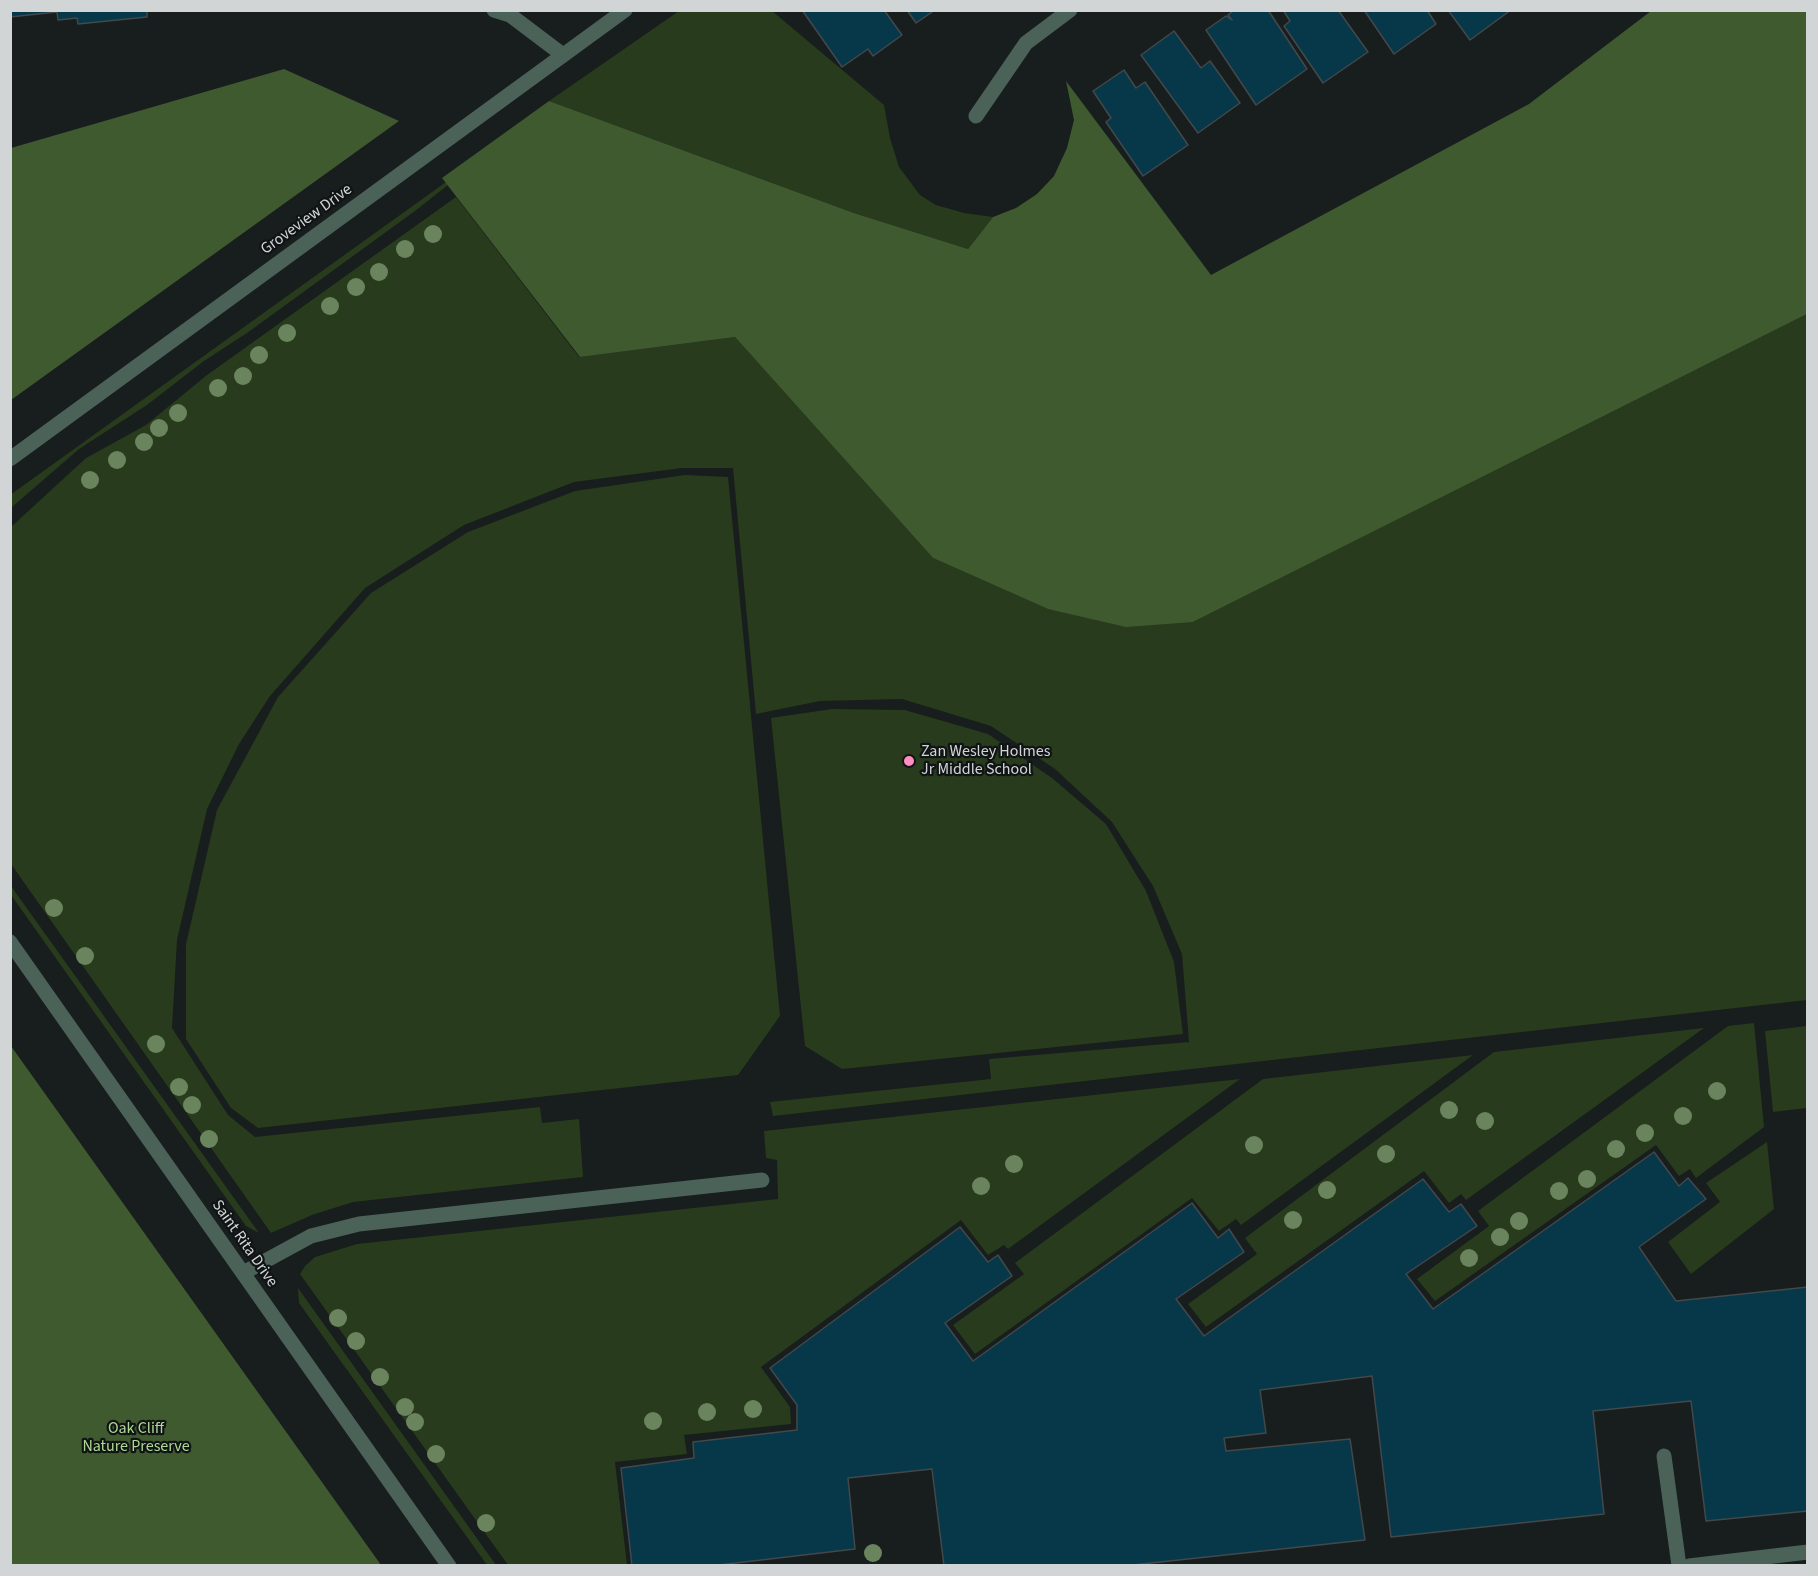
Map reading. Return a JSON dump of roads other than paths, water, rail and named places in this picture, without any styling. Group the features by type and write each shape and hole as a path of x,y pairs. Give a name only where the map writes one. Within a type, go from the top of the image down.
{"street":[{"path":"494,10 510,15 563,55"},
{"name":"Groveview Drive","path":"10,459 625,10"},
{"path":"976,116 1026,43 1070,10"},
{"name":"Saint Rita Drive","path":"10,942 449,1566"},
{"path":"243,1273 311,1236 360,1224 762,1180"},
{"path":"1664,1456 1679,1566"},
{"path":"1689,1566 1808,1552"}],"place":[{"name":"Zan Wesley Holmes Jr Middle School","path":"909,761"}],"park label":[{"name":"Oak Cliff Nature Preserve","path":"136,1438"}]}
